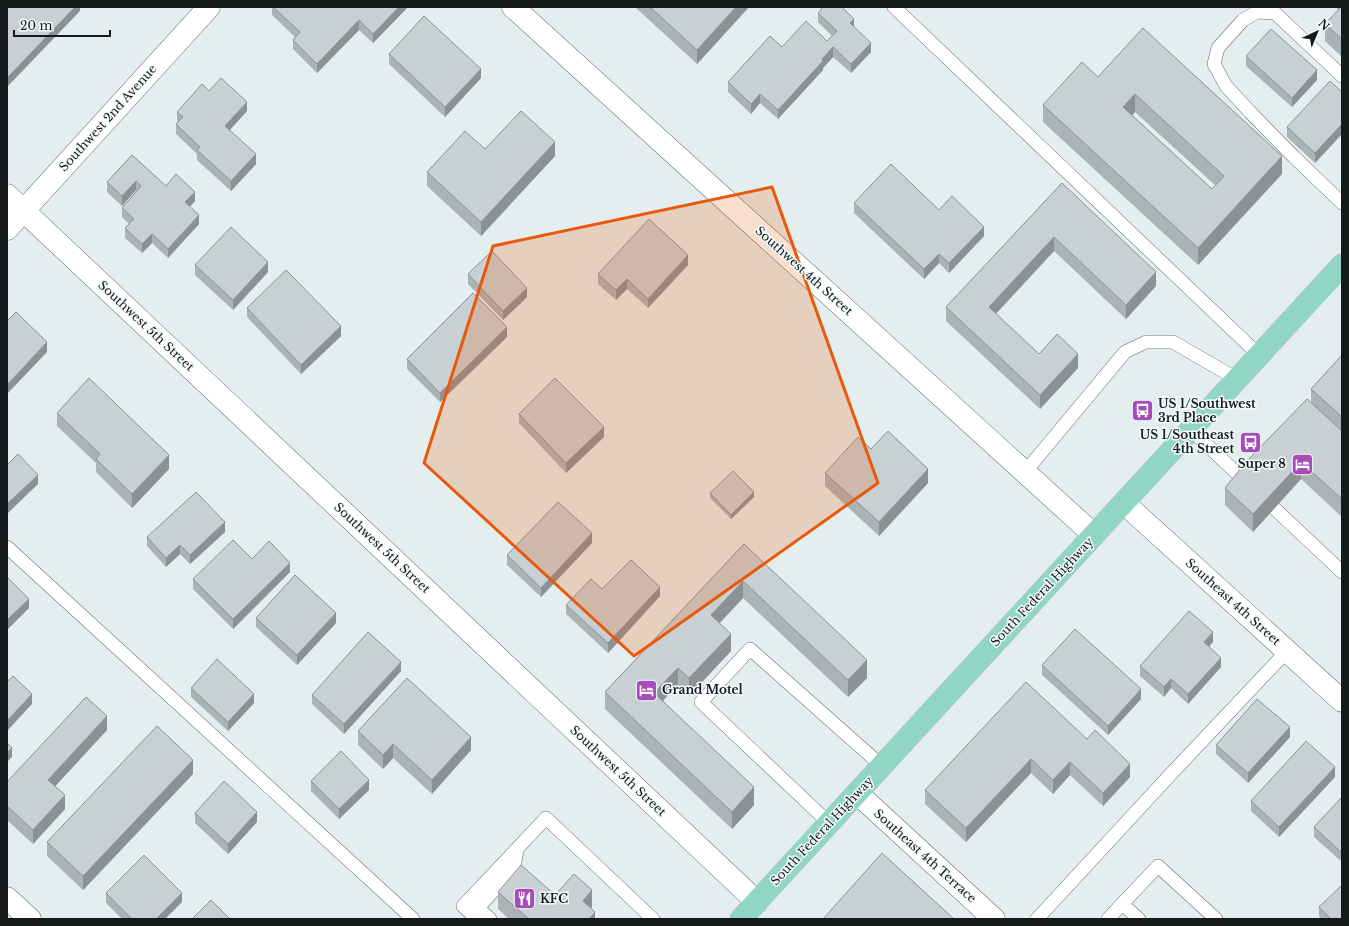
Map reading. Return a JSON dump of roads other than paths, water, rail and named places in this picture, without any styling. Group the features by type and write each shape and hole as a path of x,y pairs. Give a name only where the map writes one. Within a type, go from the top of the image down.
{"main road":[{"name":"South Federal Highway","path":"741,919 1342,266"}],"street":[{"name":"Southwest 2nd Avenue","path":"7,229 209,7"},
{"name":"Southwest 4th Street","path":"513,7 1094,535"},
{"name":"Southwest 5th Street","path":"7,195 757,902"},
{"name":"Southeast 4th Street","path":"1124,503 1342,701"},
{"name":"Southeast 4th Terrace","path":"857,793 994,919"},
{"path":"7,898 30,919"}],"lane":[{"path":"894,7 1259,355"},
{"path":"1342,76 1275,13 1257,12 1243,20 1218,48 1214,64 1226,86 1294,157 1342,203"},
{"path":"1025,472 1125,352 1146,342 1173,342 1237,379"},
{"path":"1191,430 1245,481"},
{"path":"1274,508 1342,572"},
{"path":"7,547 413,919"},
{"path":"829,823 701,702 750,649 882,766"},
{"path":"1037,919 1287,651"},
{"path":"477,919 463,906 546,818 653,919"},
{"path":"490,919 478,908 514,868 517,850"},
{"path":"1108,919 1158,866 1216,919"},
{"path":"1122,904 1139,919"}],"place":[{"name":"US 1/Southwest 3rd Place","path":"1142,411"},
{"name":"US 1/Southeast 4th Street","path":"1250,442"},
{"name":"Super 8","path":"1302,464"},
{"name":"Grand Motel","path":"647,690"},
{"name":"KFC","path":"524,899"}]}
